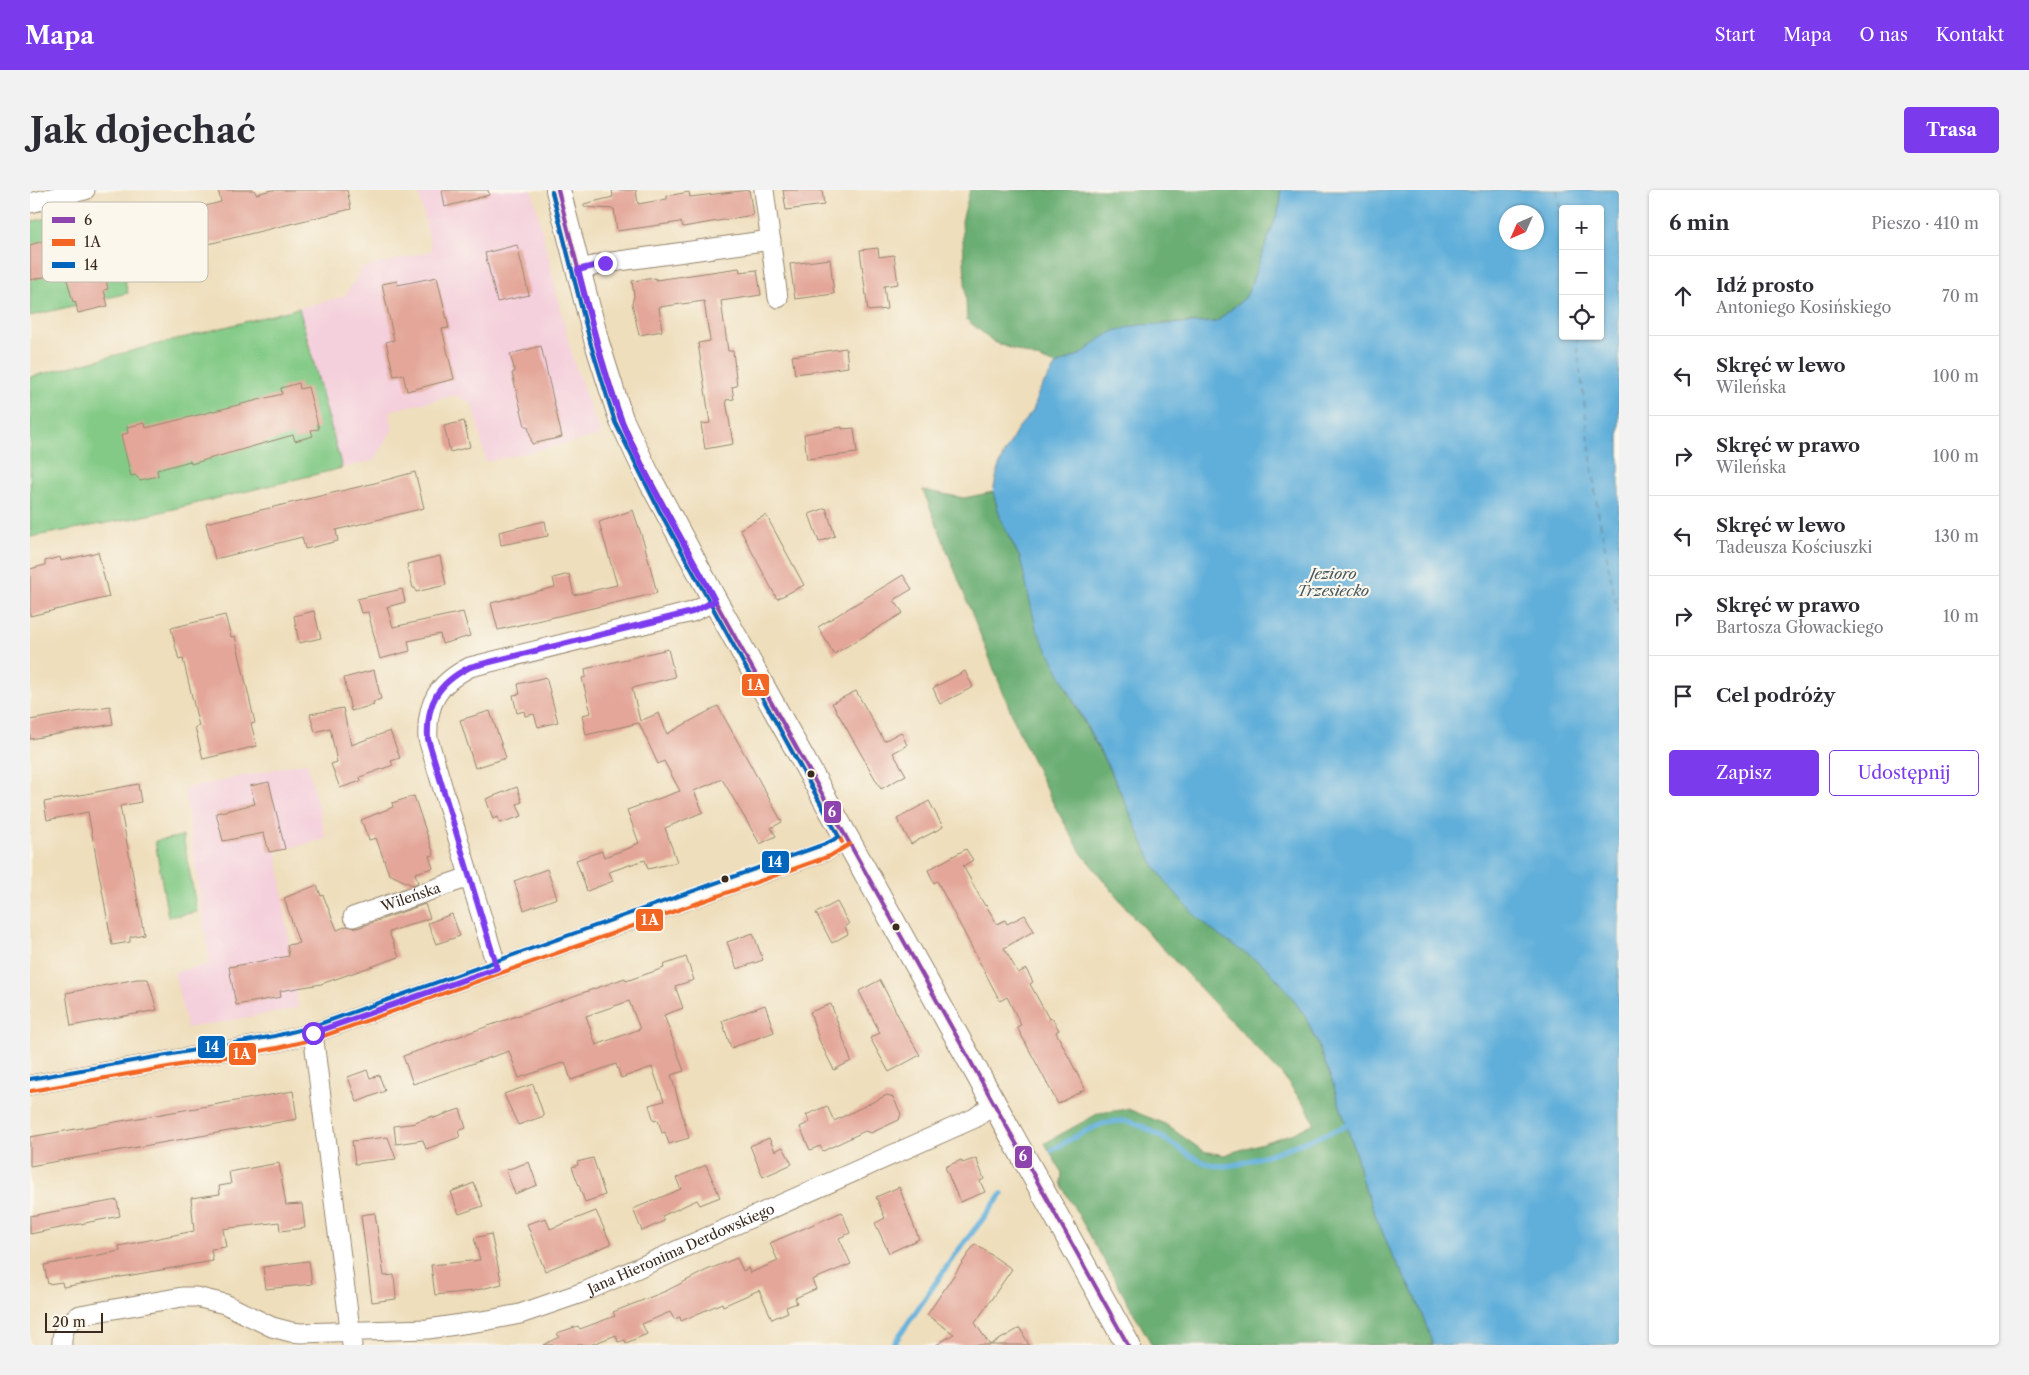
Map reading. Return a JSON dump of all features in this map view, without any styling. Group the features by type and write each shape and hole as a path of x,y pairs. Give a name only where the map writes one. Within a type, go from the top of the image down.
{"street":[{"path":"30,204 85,190"},
{"path":"558,190 597,343 621,419 647,474 715,601 1128,1345"},
{"path":"764,190 778,298"},
{"path":"578,270 605,263 771,240"},
{"path":"497,968 468,877 428,739 427,723 431,705 444,684 470,667 692,612 715,601"},
{"path":"30,1085 276,1042 313,1033 814,855 847,839"},
{"name":"Wileńska","path":"353,917 468,877"},
{"path":"313,1033 351,1338"},
{"name":"Jana Hieronima Derdowskiego","path":"62,1345 61,1336 64,1328 72,1319 80,1314 182,1297 208,1299 225,1304 272,1326 291,1332 351,1338 455,1326 520,1314 593,1288 962,1124 975,1118 994,1104"}],"shaded area":[{"path":"418,190 532,190 573,360 602,435 486,462 473,404 456,395 389,411 393,428 375,460 342,468 299,308 345,296 362,268 432,251"},
{"path":"307,762 326,839 277,851 298,1008 187,1028 174,972 210,964 184,789"}],"green space":[{"path":"970,190 1280,190 1281,200 1246,297 1216,322 1166,323 1100,339 1083,353 1056,365 994,342 967,320 962,221"},
{"path":"42,219 42,282 125,282 128,293 30,316 30,222"},
{"path":"299,308 342,468 140,517 30,537 30,377"},
{"path":"923,490 964,498 993,492 1001,520 1020,558 1027,585 1068,692 1117,784 1152,862 1169,886 1265,966 1285,988 1305,1016 1332,1081 1357,1158 1361,1178 1376,1217 1393,1257 1416,1297 1433,1345 1152,1345 1063,1188 1061,1182 1062,1173 1045,1143 1099,1113 1128,1109 1165,1124 1203,1151 1224,1155 1294,1133 1314,1123 1307,1108 1282,1075 1138,922 1082,854 1054,805 1018,730"},
{"path":"183,836 197,912 168,917 155,841"}],"water":[{"name":"Jezioro Trzesiecko","path":"1280,190 1619,190 1619,1345 1433,1345 1416,1297 1393,1257 1376,1217 1361,1178 1357,1158 1332,1081 1305,1016 1285,988 1265,966 1219,936 1194,914 1169,886 1152,862 1117,784 1036,628 1020,558 1001,520 993,492 998,469 1019,427 1033,411 1039,391 1056,365 1083,353 1100,339 1114,331 1138,325 1216,322 1246,297 1281,200"}],"building":[{"path":"218,190 254,190 256,194 272,190 347,190 351,209 208,244 208,205 221,202"},
{"path":"442,190 488,190 489,195 445,207"},
{"path":"612,190 636,190 638,204 667,199 667,196 689,192 690,197 749,190 753,215 683,227 681,222 617,231 614,209 584,207 584,204 613,197"},
{"path":"783,190 822,190 824,205 786,210"},
{"path":"42,241 42,277 30,280 30,245"},
{"path":"517,245 529,295 497,302 485,253"},
{"path":"878,248 879,257 894,255 898,284 884,286 887,309 868,311 860,250"},
{"path":"830,259 834,294 795,299 790,264"},
{"path":"739,268 740,272 757,270 761,295 721,301 728,351 733,351 737,386 732,387 734,399 726,400 733,444 705,449 701,424 710,423 698,343 710,341 704,301 659,307 662,331 639,335 632,303 634,296 632,281 656,278 656,280"},
{"path":"437,277 449,328 442,329 454,379 407,391 403,374 394,376 386,342 394,340 382,284 397,281 398,285"},
{"path":"68,282 106,282 108,289 104,290 108,306 78,313 75,301 73,302"},
{"path":"541,346 562,437 532,444 528,426 525,426 512,373 515,372 510,354"},
{"path":"846,348 848,367 795,374 792,356"},
{"path":"299,383 300,389 308,387 319,429 311,430 313,436 295,441 293,435 191,464 190,461 157,470 158,476 140,480 135,475 131,476 121,435 128,433 127,427 145,423 146,428 282,394 281,388"},
{"path":"464,421 470,447 450,452 444,426"},
{"path":"842,427 842,429 854,428 857,453 807,459 804,434"},
{"path":"415,472 424,508 336,530 338,541 305,549 302,537 215,559 206,523"},
{"path":"826,508 835,536 819,542 809,514"},
{"path":"633,510 657,593 498,630 491,603 555,587 553,578 569,574 574,595 617,585 599,522"},
{"path":"766,515 804,585 777,599 740,529"},
{"path":"545,521 548,536 501,545 499,532"},
{"path":"98,552 109,597 30,616 30,569 45,565 45,561 60,557 61,561"},
{"path":"440,556 446,585 416,592 415,588 413,588 407,564"},
{"path":"903,575 912,589 894,600 903,613 834,654 818,627"},
{"path":"402,589 405,602 387,607 393,627 463,612 470,636 442,644 440,634 408,641 410,651 380,659 368,612 361,613 357,599"},
{"path":"314,611 321,638 299,643 294,616"},
{"path":"225,615 231,637 235,636 255,723 251,724 257,746 203,759 195,727 199,726 183,659 179,660 171,628"},
{"path":"668,649 675,677 632,688 640,721 659,713 667,734 718,706 782,822 771,828 776,836 760,844 722,779 694,791 703,812 665,828 677,862 648,869 645,860 638,862 609,872 613,881 587,891 576,860 602,851 604,857 639,843 627,810 680,791 664,761 658,764 639,723 586,735 582,715 591,713 582,678 586,677 585,669"},
{"path":"374,670 381,699 373,702 374,705 351,711 344,678"},
{"path":"965,671 973,687 940,704 933,688"},
{"path":"546,677 558,722 538,727 534,714 525,716 524,711 517,713 513,695 520,694 518,684"},
{"path":"856,691 884,741 901,732 907,745 893,753 906,775 881,789 832,703"},
{"path":"110,706 113,724 30,739 30,720"},
{"path":"343,708 351,745 390,731 400,758 391,761 393,765 360,777 361,781 340,788 331,764 337,762 330,728 315,732 310,714"},
{"path":"490,711 506,758 475,768 460,720"},
{"path":"269,782 285,849 269,852 264,833 223,841 216,813 255,804 250,786"},
{"path":"138,784 141,802 120,806 144,934 130,937 130,942 112,945 88,812 47,820 44,802"},
{"path":"517,787 522,802 517,804 522,816 500,823 498,817 493,819 486,799"},
{"path":"414,796 434,855 429,856 433,868 415,873 418,883 412,885 389,874 376,838 369,840 361,820 393,807 392,803"},
{"path":"929,801 943,827 911,844 897,819"},
{"path":"966,849 973,860 963,866 997,924 1005,920 1007,924 1025,915 1034,931 1004,948 1018,973 1026,969 1033,982 1030,984 1049,1019 1052,1018 1059,1030 1056,1032 1085,1089 1058,1104 1017,1027 1021,1025 1007,997 1000,1001 937,881 934,883 928,870"},
{"path":"547,869 557,898 524,910 514,881"},
{"path":"317,885 337,930 347,926 357,928 425,904 430,918 389,932 399,957 321,984 280,991 281,997 236,1005 229,967 289,956 287,945 299,943 284,898"},
{"path":"837,902 849,924 845,926 848,934 832,943 816,913"},
{"path":"452,914 460,936 436,944 428,923"},
{"path":"753,933 763,960 737,969 727,942"},
{"path":"686,957 694,980 675,986 683,1008 664,1015 684,1071 671,1075 689,1138 669,1144 665,1132 662,1133 658,1120 654,1121 649,1105 664,1101 652,1067 621,1078 616,1064 571,1080 565,1062 519,1078 509,1051 413,1084 403,1056 625,978 626,981 664,968 663,965","holes":["629,1001 640,1029 596,1045 586,1016"]},
{"path":"137,979 148,979 157,1010 71,1026 66,993"},
{"path":"880,980 920,1055 889,1072 870,1038 880,1033 859,991"},
{"path":"831,1004 851,1061 834,1070 819,1040 810,1012"},
{"path":"765,1005 774,1032 731,1048 722,1021"},
{"path":"367,1070 370,1078 379,1075 385,1091 357,1102 348,1077"},
{"path":"533,1084 544,1116 518,1125 504,1094"},
{"path":"293,1091 297,1119 30,1166 30,1137"},
{"path":"887,1095 893,1097 901,1114 899,1120 871,1133 865,1131 823,1151 820,1146 810,1150 800,1127 810,1122 806,1115 827,1106 834,1121"},
{"path":"460,1109 466,1128 458,1131 460,1137 426,1149 423,1140 396,1144 394,1126 416,1123 433,1116 434,1118"},
{"path":"388,1137 396,1159 355,1164 352,1141"},
{"path":"769,1138 775,1151 783,1147 792,1164 763,1177 750,1146"},
{"path":"593,1158 605,1195 585,1202 572,1167 578,1165 577,1162"},
{"path":"976,1158 984,1179 980,1181 985,1192 960,1202 945,1167 961,1160 963,1163"},
{"path":"529,1162 537,1185 515,1194 506,1170"},
{"path":"279,1163 286,1205 302,1204 305,1228 280,1231 279,1222 223,1229 226,1247 211,1249 213,1261 63,1287 62,1282 48,1284 44,1265 120,1251 119,1246 194,1231 191,1198 220,1194 219,1186 231,1184 229,1172"},
{"path":"706,1165 720,1197 700,1205 697,1200 662,1216 664,1221 642,1231 633,1209 681,1189 676,1178"},
{"path":"474,1183 483,1206 459,1214 451,1192"},
{"path":"899,1187 919,1239 889,1253 875,1223 885,1218 876,1197"},
{"path":"117,1200 120,1216 30,1234 30,1216"},
{"path":"596,1211 611,1244 545,1271 527,1224 546,1218 550,1229"},
{"path":"842,1212 850,1233 839,1238 851,1264 812,1280 816,1289 795,1298 797,1303 786,1307 788,1312 772,1319 759,1290 723,1306 722,1303 681,1321 680,1317 674,1319 670,1312 642,1324 647,1334 626,1343 625,1340 618,1342 616,1335 590,1345 543,1345 559,1337 557,1333 578,1326 580,1329 615,1316 613,1312 666,1291 707,1270 737,1258 743,1271 748,1268 750,1273 778,1261 770,1243"},
{"path":"375,1213 384,1276 394,1275 396,1299 372,1302 361,1215"},
{"path":"491,1234 502,1284 473,1291 435,1295 431,1265 480,1260 474,1238"},
{"path":"975,1244 1012,1269 975,1323 990,1345 936,1345 954,1334 927,1315"},
{"path":"309,1261 312,1284 266,1289 263,1267"},
{"path":"1020,1328 1029,1345 990,1345"}],"waterway":[{"path":"1052,1150 1090,1129 1110,1122 1120,1121 1144,1127 1200,1161 1216,1166 1228,1166 1267,1155 1346,1126"},
{"path":"893,1345 954,1256 1002,1194"}],"ferry route":[{"path":"1557,190 1559,205"},
{"path":"1576,340 1597,506 1619,619"}],"transit line":[{"name":"6","path":"558,190 597,343 621,419 647,474 715,601 1128,1345"},
{"name":"1A","path":"552,192 591,345 615,422 659,510 842,842"},
{"name":"14","path":"30,1079 275,1036 311,1027 825,844 839,837 659,510 615,422 591,345 552,192"},
{"name":"1A","path":"31,1091 277,1048 315,1039 830,856 850,844"}],"route":[{"path":"313,1033 497,968 488,944 428,739 427,723 431,705 444,684 470,667 692,612 715,601 647,474 621,419 597,343 578,270 605,263"}]}
